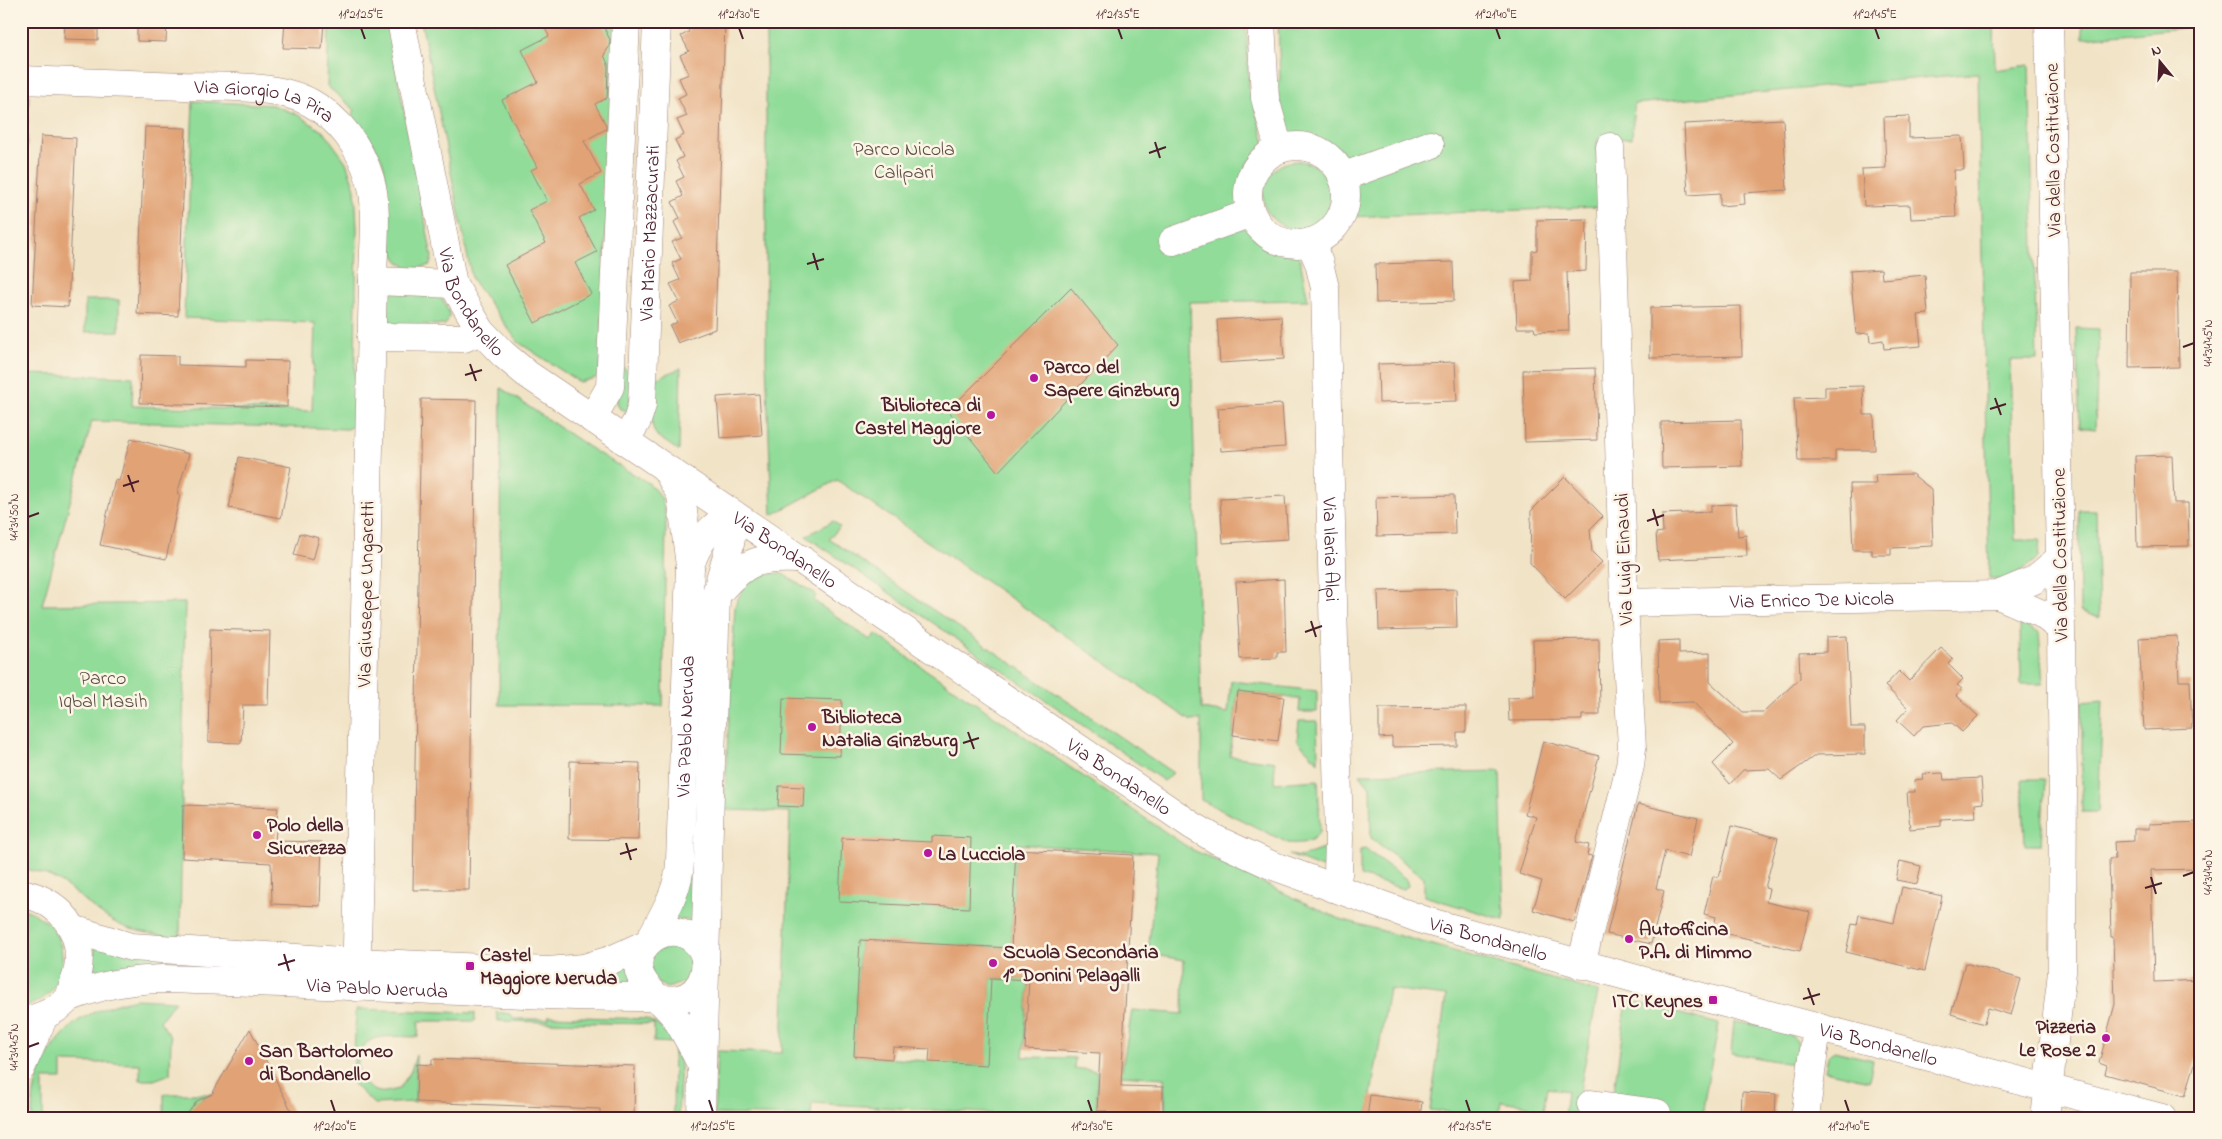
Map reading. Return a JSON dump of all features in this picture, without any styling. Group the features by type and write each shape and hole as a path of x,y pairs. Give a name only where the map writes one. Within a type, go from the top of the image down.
{"street":[{"name":"Via Bondanello","path":"401,21 453,284 481,331 503,354 527,374 592,419 1193,826 1217,840 1271,865 1426,921 1581,965 2162,1118"},
{"name":"Via Mario Mazzacurati","path":"592,419 610,387 626,21"},
{"name":"Via Mario Mazzacurati","path":"625,441 642,405 657,21"},
{"path":"1261,21 1265,98 1279,150"},
{"name":"Via della Costituzione","path":"2044,1118 2062,972 2063,782 2049,21"},
{"name":"Via Giorgio La Pira","path":"21,80 271,90 293,95 310,103 336,122 349,136 364,162 371,180 374,205 371,338"},
{"path":"1342,177 1430,145"},
{"path":"1294,146 1309,148 1323,154 1335,164 1342,177 1346,190 1345,204 1341,217 1323,237 1310,242 1292,244 1274,239 1260,228 1251,213 1247,197 1249,182 1256,168 1266,157 1279,150 1294,146"},
{"name":"Via Luigi Einaudi","path":"1581,965 1630,766 1632,748 1624,603 1610,147"},
{"path":"1173,241 1251,213"},
{"name":"Via Ilaria Alpi","path":"1310,242 1319,263 1325,288 1338,838 1338,874 1332,888"},
{"path":"373,281 453,284"},
{"path":"371,338 464,338 481,331"},
{"name":"Via Giuseppe Ungaretti","path":"357,975 371,338"},
{"name":"Via Pablo Neruda","path":"665,468 681,495 690,566 698,724 705,967 701,1118"},
{"name":"Via Pablo Neruda","path":"32,1019 68,998 95,987 127,980 214,980 564,971 611,960 648,942 673,896 680,874 716,596 720,574 732,539 733,514 719,521 708,531 697,547 690,566"},
{"path":"716,596 735,574 752,562 772,558 801,560"},
{"name":"Via Enrico De Nicola","path":"1624,603 1998,595 2034,580 2060,558"},
{"name":"Via Enrico De Nicola","path":"1998,595 2042,614 2060,628"},
{"path":"21,893 45,900 57,908 73,929 80,953 78,972 68,998"},
{"name":"Via Pablo Neruda","path":"73,929 131,947 357,975 573,996 659,997"},
{"path":"668,932 688,936 699,946 705,967 701,982 687,996 668,999 650,992 643,984 639,974 638,963 640,953 648,942 668,932"},
{"path":"659,997 685,1032 702,1066"},
{"path":"21,1068 32,1019"},
{"path":"1805,1118 1817,1028"},
{"path":"1591,1104 1657,1113"}],"green space":[{"path":"329,21 387,21 432,257 430,265 411,268 399,261 391,249 386,212 385,174 382,160 372,142 352,115 355,110 327,86"},
{"path":"421,21 615,21 600,371 596,378 579,382 518,342 472,279"},
{"name":"Parco Nicola Calipari","path":"766,21 1246,21 1249,88 1266,146 1247,164 1240,186 1241,207 1250,228 1271,248 1299,255 1308,300 1190,302 1201,709 1228,713 1231,681 1317,691 1317,712 1299,712 1300,699 1238,691 1230,756 1275,762 1274,783 1318,780 1320,831 1314,838 1302,843 1288,843 1201,800 1201,720 1191,721 837,480 772,515 766,360"},
{"path":"1278,21 1994,21 1995,70 2029,65 2037,360 2010,360 2015,540 2040,540 2038,558 2008,581 1989,578 1978,73 1634,104 1632,138 1597,141 1599,207 1348,217 1352,202 1352,187 1342,160 1332,150 1320,143 1306,139 1290,140 1275,84 1280,80"},
{"path":"2083,21 2201,21 2201,26 2083,38"},
{"path":"21,95 29,95 21,270"},
{"name":"Parco Iqbal Masih","path":"193,101 273,105 298,115 325,133 346,162 355,189 357,228 354,426 347,429 92,421 42,605 185,603 180,938 142,932 120,925 51,877 21,869 21,370 26,374 133,377 132,406 312,411 315,323 184,318"},
{"path":"1297,161 1310,164 1321,171 1328,182 1331,195 1328,208 1321,219 1310,226 1297,229 1284,226 1273,219 1266,208 1263,195 1266,182 1273,171 1284,164"},
{"path":"381,292 437,293 445,303 450,315 445,325 381,324"},
{"path":"85,300 119,300 119,331 85,332"},
{"path":"2076,328 2099,329 2095,429 2080,427"},
{"path":"618,363 634,376 628,411 620,409 617,403"},
{"path":"681,368 679,451 657,436 654,431 652,423 653,380"},
{"path":"501,388 596,452 650,484 662,499 666,519 663,706 499,705"},
{"path":"2079,510 2096,510 2099,618 2080,611"},
{"path":"833,521 840,527 829,539 1173,773 1164,781 806,536"},
{"path":"781,573 816,594 814,601 870,640 876,634 1189,848 1337,918 1598,992 1575,1118 1564,1118 1567,1091 1547,1088 1542,1116 1527,1114 1528,1105 1501,1101 1499,1118 1430,1110 1446,996 1389,989 1367,1118 1166,1118 1164,1078 1121,1075 1132,1010 1183,1014 1184,960 1148,954 1158,853 1016,844 1011,948 860,941 854,1056 986,1065 991,978 1029,980 1023,1057 1075,1058 1074,1068 1097,1071 1097,1118 1003,1118 1002,1114 812,1103 811,1116 714,1114 717,1051 782,1053 790,812 724,810 735,606 743,590 752,580 764,575"},
{"path":"2020,623 2039,632 2043,684 2021,684"},
{"path":"2103,700 2098,812 2082,812 2082,702"},
{"path":"1299,721 1317,721 1318,762 1297,740"},
{"path":"695,747 700,747 697,929 687,920 671,920"},
{"path":"1500,771 1504,920 1424,896 1424,877 1371,838 1370,787 1360,774"},
{"path":"2022,779 2045,779 2041,845 2025,845"},
{"path":"1326,848 1326,865 1322,868 1289,855 1301,857"},
{"path":"1365,849 1406,879 1408,886 1403,889 1360,876 1360,850"},
{"path":"21,909 35,914 53,930 60,942 62,957 61,971 56,984 47,995 36,1003 21,1006"},
{"path":"681,943 695,960 688,981 667,988 653,980 649,957 653,950"},
{"path":"95,946 333,970 93,978"},
{"path":"630,962 637,988 410,977"},
{"path":"135,999 175,1001 160,1021 171,1038 170,1074 154,1080 140,1080 140,1064 62,1062 62,1079 43,1079 43,1118 32,1118 36,1084 44,1063 56,1043 76,1022 113,1005"},
{"path":"1627,1000 1719,1024 1702,1118 1662,1118 1613,1097"},
{"path":"356,1009 475,1013 475,1021 419,1021 418,1037 381,1037 367,1042 361,1049 358,1058 360,1075 364,1083 371,1089 380,1092 399,1089 411,1071 416,1055 416,1102 374,1104 353,1084"},
{"path":"496,1012 511,1014 514,1019 549,1019 548,1016 646,1019 660,1027 674,1043 654,1042 654,1024 498,1021"},
{"path":"1734,1022 1766,1027 1790,1035 1798,1044 1798,1065 1731,1053"},
{"path":"674,1044 679,1060 680,1074 678,1118 673,1118"},
{"path":"1834,1051 1873,1060 1869,1081 1825,1071 1828,1057"},
{"path":"164,1094 212,1094 197,1102 190,1118 164,1118"}],"building":[{"path":"65,21 98,21 98,40 64,39"},
{"path":"137,21 167,21 166,42 137,41"},
{"path":"285,21 324,21 322,49 283,48"},
{"path":"541,21 601,21 610,40 609,47 604,55 608,64 607,98 595,104 606,125 606,129 584,141 601,173 580,184 594,210 579,218 597,252 575,263 591,294 535,323 505,265 546,243 529,210 547,201 531,170 537,167 502,100 538,82 522,50 549,36"},
{"path":"684,21 725,21 715,329 678,343 670,326 677,322 669,306 679,301 670,284 680,280 672,263 681,259 672,242 682,238 674,222 680,218 672,202 683,196 676,181 684,177 676,161 683,157 675,140 684,135 677,120 687,116 678,98 686,94 679,78 689,74 680,55 689,51 681,36 689,32"},
{"path":"1909,116 1909,138 1962,136 1964,170 1954,170 1956,217 1911,219 1910,205 1864,206 1862,169 1886,168 1884,117"},
{"path":"1783,119 1787,190 1744,193 1745,204 1720,206 1720,193 1688,195 1684,124"},
{"path":"145,127 186,128 178,316 137,314"},
{"path":"41,136 76,138 68,307 32,305"},
{"path":"1587,219 1586,271 1567,272 1569,331 1535,332 1534,328 1517,328 1515,282 1532,281 1532,251 1537,250 1537,220"},
{"path":"1453,262 1454,301 1376,303 1375,264"},
{"path":"1881,269 1882,279 1925,275 1928,314 1918,315 1921,346 1884,349 1883,340 1870,342 1869,333 1856,334 1850,271"},
{"path":"2130,272 2177,272 2179,367 2129,368"},
{"name":"Parco del Sapere Ginzburg","path":"1071,288 1118,345 998,472 948,411"},
{"path":"1741,306 1742,356 1650,358 1650,308"},
{"path":"1281,316 1284,359 1220,363 1217,320"},
{"path":"141,355 178,356 178,365 246,367 246,360 288,361 287,407 140,403"},
{"path":"1455,362 1457,401 1379,403 1378,364"},
{"path":"1595,368 1597,440 1525,442 1523,370"},
{"path":"1863,386 1864,415 1874,415 1875,450 1835,450 1835,461 1798,461 1794,398 1825,397 1825,387"},
{"path":"759,394 762,435 720,438 717,397"},
{"path":"421,399 476,400 469,890 413,890"},
{"path":"1282,404 1285,447 1221,451 1218,408"},
{"path":"1741,420 1742,466 1662,468 1661,422"},
{"path":"131,438 189,454 177,494 180,494 166,559 100,545 115,480 119,481"},
{"path":"2172,455 2174,503 2188,503 2189,546 2137,547 2135,456"},
{"path":"239,457 291,467 281,518 229,508"},
{"path":"1912,474 1931,489 1933,546 1891,548 1891,555 1872,555 1872,550 1853,550 1850,484 1876,484 1875,475"},
{"path":"1565,477 1603,516 1590,529 1592,552 1602,562 1565,599 1530,563 1531,511"},
{"path":"1454,495 1455,534 1377,536 1376,497"},
{"path":"1285,496 1288,539 1223,543 1220,499"},
{"path":"1736,504 1738,536 1746,535 1747,556 1658,560 1656,533 1663,532 1662,514 1711,512 1711,505"},
{"path":"300,533 319,538 313,560 294,555"},
{"path":"1284,579 1286,652 1277,652 1277,658 1240,659 1236,582"},
{"path":"1456,589 1457,628 1379,630 1378,591"},
{"path":"210,629 270,631 268,705 243,705 241,743 208,742"},
{"path":"1847,636 1851,727 1865,727 1865,754 1816,755 1781,780 1769,769 1743,770 1730,784 1713,764 1733,744 1693,702 1659,703 1658,641 1679,640 1679,654 1710,653 1710,682 1743,712 1764,712 1800,678 1799,653 1826,652 1826,637"},
{"path":"2177,636 2179,681 2190,681 2192,728 2144,730 2139,638"},
{"path":"1599,639 1600,715 1582,715 1582,720 1509,721 1508,698 1534,697 1533,640"},
{"path":"1941,648 1953,659 1948,664 1963,679 1957,685 1962,689 1956,695 1978,716 1962,732 1952,723 1923,726 1914,736 1897,720 1908,708 1885,686 1899,671 1909,681"},
{"path":"1238,691 1284,697 1278,741 1233,735"},
{"name":"Biblioteca Natalia Ginzburg","path":"783,698 842,700 840,756 781,754"},
{"path":"1466,707 1466,732 1457,732 1457,746 1392,747 1392,737 1379,738 1379,708"},
{"path":"1543,741 1599,756 1576,842 1589,845 1587,855 1592,856 1574,922 1533,910 1542,881 1519,874 1536,817 1525,814"},
{"path":"570,761 640,763 638,840 569,839"},
{"path":"1943,773 1944,780 1981,778 1983,803 1975,804 1976,817 1941,819 1941,826 1910,829 1907,792 1915,792 1914,780 1923,779 1922,774"},
{"path":"779,786 804,787 803,807 778,806"},
{"path":"1638,804 1698,818 1689,857 1665,851 1656,888 1664,891 1651,944 1607,934"},
{"path":"183,805 278,808 275,841 322,842 320,906 272,904 271,863 182,858"},
{"path":"2201,822 2201,869 2151,870 2154,982 2201,980 2201,1044 2185,1096 2105,1074 2107,1066 2099,1063 2115,1004 2109,859 2115,859 2114,842 2134,841 2134,829 2149,829 2149,824"},
{"path":"1732,826 1778,838 1765,888 1769,889 1766,902 1810,912 1800,951 1728,934 1729,930 1714,927 1716,917 1704,914 1713,876 1719,877"},
{"path":"932,836 971,838 969,908 839,902 842,838 932,842"},
{"name":"Scuola Secondaria 1° Donini Pelagalli","path":"1016,849 1133,855 1121,1086 1163,1087 1163,1112 1152,1111 1152,1118 1107,1118 1107,1111 1097,1111 1100,1053 1025,1049 1029,980 991,978 987,1065 929,1062 930,1049 893,1047 892,1059 854,1056 860,940 1011,948"},
{"path":"1900,861 1921,866 1917,884 1896,880"},
{"path":"1902,887 1942,896 1925,971 1846,952 1852,924 1857,925 1859,915 1894,923"},
{"path":"1965,963 2021,979 2011,1015 1988,1008 1984,1024 1951,1014"},
{"name":"San Bartolomeo di Bondanello","path":"250,1029 295,1118 184,1118 197,1101 212,1094"},
{"path":"432,1059 635,1066 634,1118 600,1118 600,1109 416,1102 417,1064 432,1065"},
{"path":"1742,1092 1776,1094 1775,1118 1741,1118"},
{"path":"1370,1095 1422,1102 1420,1118 1367,1118"}],"place":[{"name":"Parco del Sapere Ginzburg","path":"1034,378"},
{"name":"Biblioteca di Castel Maggiore","path":"991,415"},
{"name":"Biblioteca Natalia Ginzburg","path":"812,727"},
{"name":"Polo della Sicurezza","path":"257,835"},
{"name":"La Lucciola","path":"928,853"},
{"name":"Autofficina P.A. di Mimmo","path":"1629,939"},
{"name":"Scuola Secondaria 1° Donini Pelagalli","path":"993,963"},
{"name":"Castel Maggiore Neruda","path":"470,966"},
{"name":"ITC Keynes","path":"1713,1000"},
{"name":"Pizzeria Le Rose 2","path":"2106,1038"},
{"name":"San Bartolomeo di Bondanello","path":"249,1061"}]}
